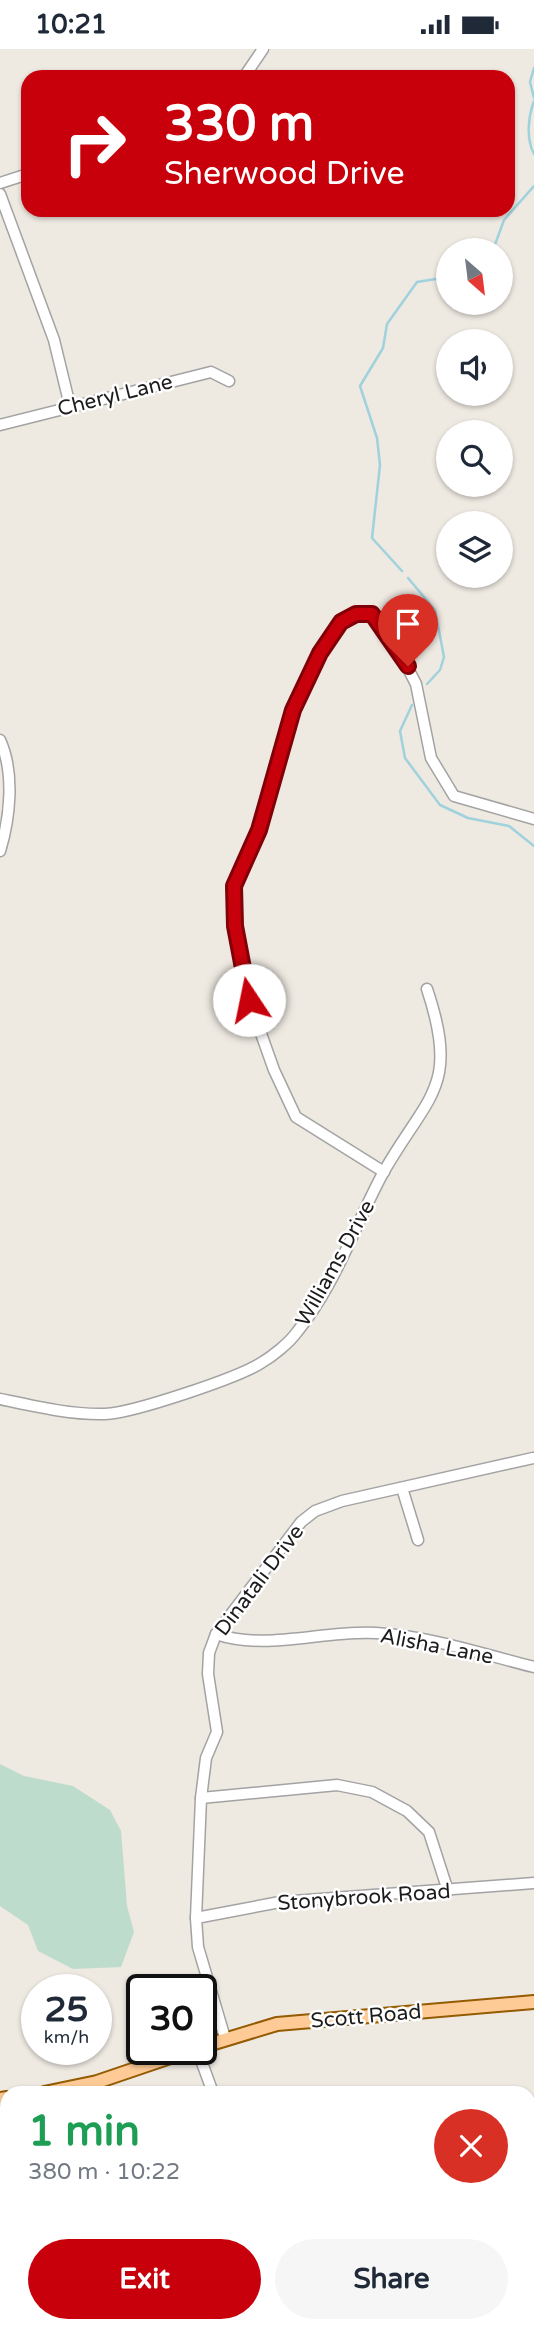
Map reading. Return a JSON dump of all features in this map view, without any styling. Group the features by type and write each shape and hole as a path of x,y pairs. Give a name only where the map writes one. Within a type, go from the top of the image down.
{"main road":[{"name":"Scott Road","path":"217,2041 258,2027 287,2023 534,2002"},
{"name":"Scott Road","path":"78,2086 148,2065"}],"street":[{"path":"249,70 263,49"},
{"path":"0,183 21,176"},
{"path":"0,194 54,340 70,406"},
{"name":"Cheryl Lane","path":"0,425 211,372 229,381"},
{"path":"384,1172 296,1117 274,1070 249,1000 235,926 234,886 259,830 293,710 320,653 341,622 356,614 372,614 399,650 422,702 431,758 454,796 534,819"},
{"path":"0,740 5,751 9,793 6,832 0,851"},
{"name":"Williams Drive","path":"0,1399 43,1408 106,1414 166,1399 261,1364 297,1333 323,1292 384,1172 427,1106 439,1078 442,1050 439,1027 427,989"},
{"name":"Dinatali Drive","path":"225,2038 198,1947 196,1917 201,1798 206,1758 217,1732 208,1674 209,1653 216,1634 300,1522 314,1511 402,1487 533,1458"},
{"path":"402,1487 418,1540"},
{"name":"Alisha Lane","path":"216,1634 246,1642 335,1633 376,1633 415,1638 534,1667"},
{"path":"201,1798 337,1785 372,1791 407,1811 429,1832 448,1891"},
{"name":"Stonybrook Road","path":"196,1917 280,1902 534,1883"},
{"path":"204,2065 211,2086"}],"green space":[{"path":"0,1764 24,1776 73,1786 110,1810 121,1831 127,1906 134,1932 121,1967 73,1969 38,1951 28,1925 0,1906"}],"waterway":[{"path":"534,68 530,82 534,98"},
{"path":"534,101 529,128 534,154"},
{"path":"515,208 534,186"},
{"path":"497,238 507,217"},
{"path":"402,571 372,538 380,465 377,438 360,386 383,348 387,324 417,282 436,279"},
{"path":"408,578 435,610 444,657 440,670 427,684"},
{"path":"412,705 400,731 405,758 440,805 468,818 509,826 534,846"}],"route":[{"path":"249,1000 235,926 234,886 259,830 293,710 320,653 341,622 356,614 372,614 408,666"}]}
